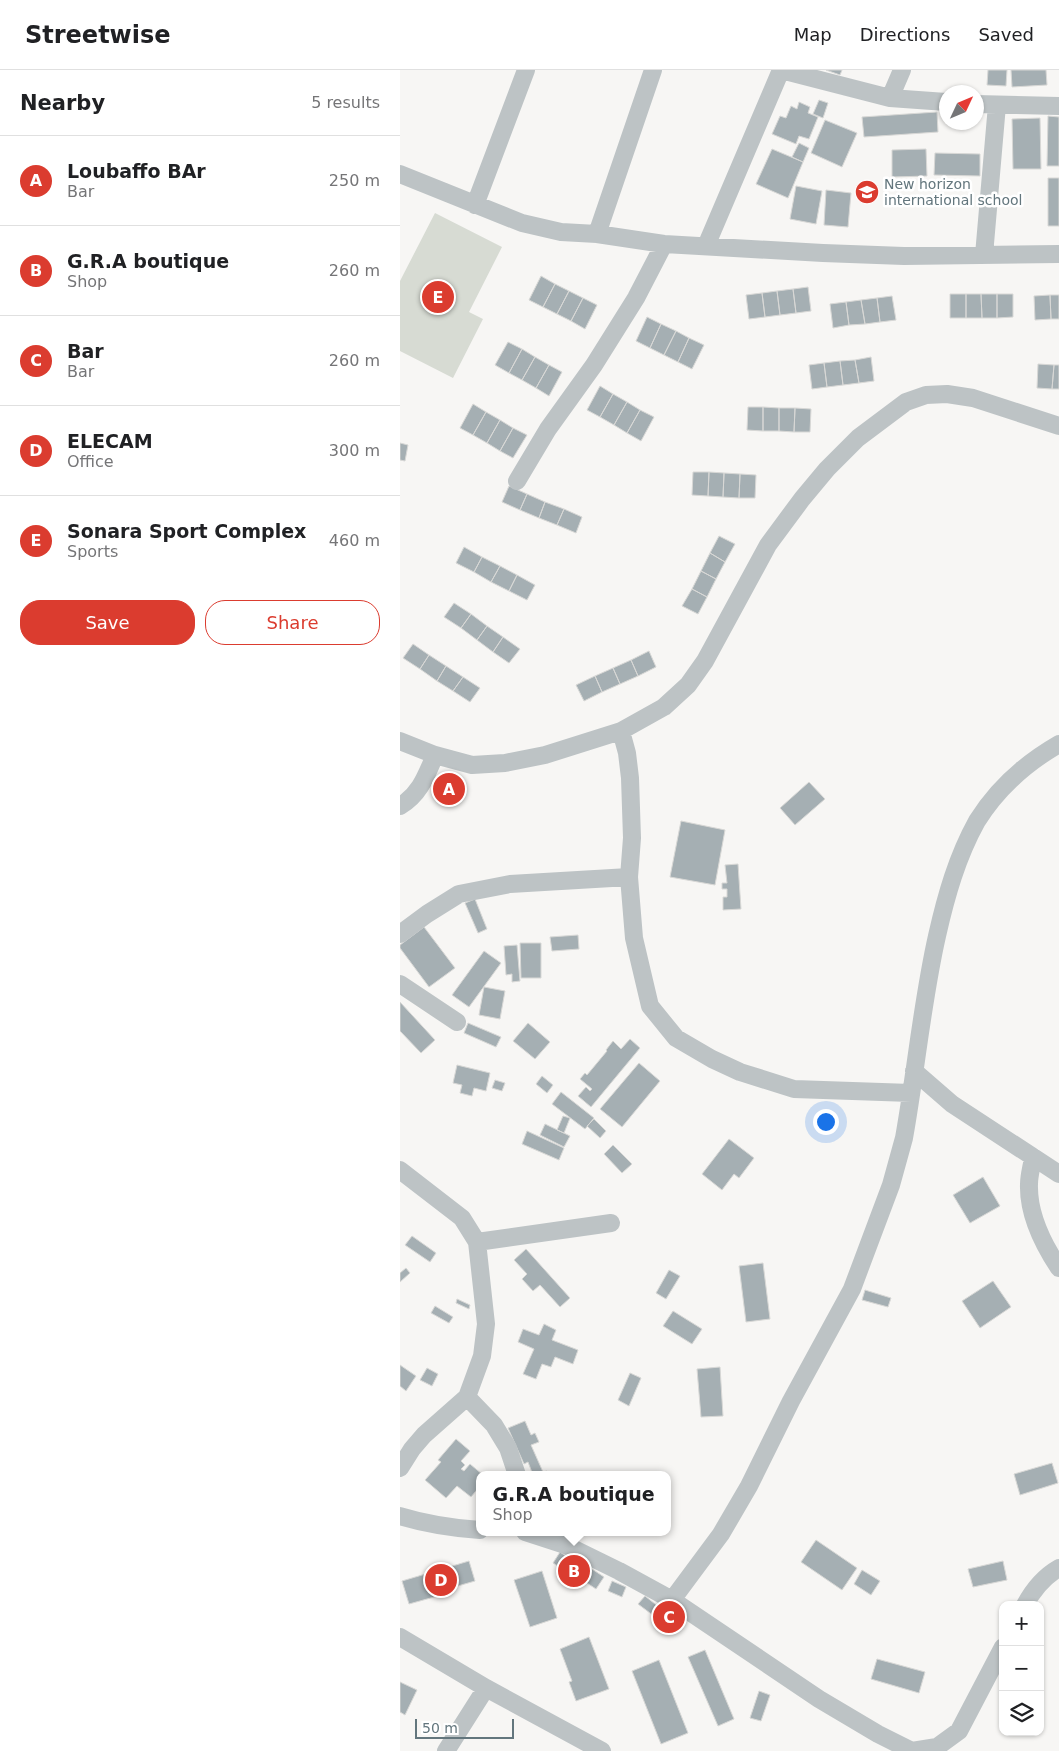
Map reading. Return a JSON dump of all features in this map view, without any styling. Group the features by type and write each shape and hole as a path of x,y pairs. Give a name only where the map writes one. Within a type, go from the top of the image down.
{"street":[{"path":"475,205 526,70"},
{"path":"597,234 652,70"},
{"path":"706,246 781,70 890,98 939,102"},
{"path":"890,98 902,70"},
{"path":"984,104 1059,106"},
{"path":"984,255 996,105"},
{"path":"400,174 522,224 561,232 597,234 664,244 823,253 904,256 1059,254"},
{"path":"518,482 548,429 594,366 626,315 664,244"},
{"path":"400,741 435,755 472,765 505,763 545,756 621,732 664,707 688,685 705,661 768,545 802,499 827,469 858,438 906,402 926,395 947,394 973,398 1059,426"},
{"path":"621,732 627,752 630,778 632,838 629,877 634,938 650,1006 676,1038 712,1059 740,1072 794,1089 911,1093"},
{"path":"672,1600 721,1534 749,1486 791,1402 852,1289 880,1217 899,1160 909,1110 929,968 949,884 962,853 978,821 1003,788 1023,768 1059,744"},
{"path":"400,806 408,801 424,783 435,755"},
{"path":"400,934 459,894 510,884 629,877"},
{"path":"400,984 458,1022"},
{"path":"914,1071 952,1104 1059,1174"},
{"path":"1033,1157 1029,1185 1032,1207 1039,1233 1059,1268"},
{"path":"400,1170 462,1218 477,1242 481,1293 485,1305 485,1343 476,1376 467,1396 424,1435 400,1468"},
{"path":"477,1242 611,1223"},
{"path":"467,1396 494,1424 508,1448 516,1471"},
{"path":"400,1516 427,1524 476,1530"},
{"path":"537,1536 568,1546 672,1600 819,1699 878,1734 912,1751 938,1747 960,1731 999,1655"},
{"path":"1027,1601 1050,1573 1059,1568"},
{"path":"400,1637 486,1688 602,1751"},
{"path":"446,1751 486,1688"}],"shaded area":[{"path":"435,213 502,247 469,312 483,319 453,378 400,351 400,281"}],"building":[{"path":"826,70 842,70 840,75"},
{"path":"988,70 1007,70 1006,86 987,85"},
{"path":"1011,70 1046,70 1047,85 1012,87"},
{"path":"819,100 828,103 823,118 813,114"},
{"path":"799,102 810,107 808,113 818,117 809,139 799,136 796,144 772,134 780,116 786,118 791,106 797,109"},
{"path":"937,112 938,132 864,137 862,117"},
{"path":"1048,116 1059,117 1059,166 1047,166"},
{"path":"1040,118 1041,169 1013,169 1012,119"},
{"path":"825,120 857,133 842,167 811,153"},
{"path":"799,143 809,148 803,162 792,157"},
{"path":"772,149 803,162 788,198 756,184"},
{"path":"926,149 927,176 892,177 892,150"},
{"path":"935,153 980,154 980,176 934,175"},
{"path":"1048,178 1059,178 1059,226 1048,226"},
{"path":"796,186 822,191 816,224 790,219"},
{"path":"826,190 851,193 848,227 824,225"},
{"path":"541,276 555,284 543,307 529,300"},
{"path":"555,284 569,291 557,314 543,307"},
{"path":"808,287 811,311 796,313 793,289"},
{"path":"793,289 796,313 780,315 777,291"},
{"path":"569,291 583,298 571,321 557,314"},
{"path":"777,291 780,315 765,317 762,293"},
{"path":"762,293 765,317 749,319 746,295"},
{"path":"950,294 966,294 966,318 950,318"},
{"path":"966,294 981,294 982,318 966,318"},
{"path":"981,294 997,294 997,318 982,318"},
{"path":"997,294 1013,294 1013,317 997,318"},
{"path":"1050,295 1051,319 1035,320 1034,296"},
{"path":"1050,295 1059,295 1059,319 1051,319"},
{"path":"892,296 896,320 880,322 877,298"},
{"path":"583,298 597,305 585,329 571,321"},
{"path":"877,298 880,322 865,324 861,300"},
{"path":"861,300 865,324 849,325 846,302"},
{"path":"846,302 849,325 833,328 830,304"},
{"path":"647,317 661,324 650,348 636,341"},
{"path":"661,324 676,331 664,355 650,348"},
{"path":"676,331 689,338 678,362 664,355"},
{"path":"689,338 704,345 692,369 678,362"},
{"path":"508,342 522,349 509,373 495,365"},
{"path":"522,349 535,357 522,380 509,373"},
{"path":"535,357 549,365 536,388 522,380"},
{"path":"871,357 874,381 859,383 855,360"},
{"path":"855,360 859,383 843,385 840,361"},
{"path":"840,361 843,385 827,387 824,363"},
{"path":"824,363 827,387 812,389 809,365"},
{"path":"1038,364 1054,365 1052,389 1037,388"},
{"path":"549,365 562,372 549,396 536,388"},
{"path":"1054,365 1059,365 1059,389 1052,389"},
{"path":"600,386 613,394 600,417 587,410"},
{"path":"613,394 627,402 614,425 600,417"},
{"path":"627,402 640,410 627,433 614,425"},
{"path":"473,404 486,412 473,435 460,428"},
{"path":"748,407 763,407 763,431 747,430"},
{"path":"763,407 779,408 779,431 763,431"},
{"path":"779,408 795,408 794,432 779,431"},
{"path":"795,408 811,409 810,432 794,432"},
{"path":"640,410 654,417 641,441 627,433"},
{"path":"486,412 500,420 487,443 473,435"},
{"path":"500,420 513,428 500,451 487,443"},
{"path":"513,428 527,435 513,458 500,451"},
{"path":"400,443 408,445 405,461 400,460"},
{"path":"693,472 709,472 708,496 692,495"},
{"path":"709,472 724,473 723,497 708,496"},
{"path":"724,473 740,474 739,498 723,497"},
{"path":"740,474 756,475 755,498 739,498"},
{"path":"509,486 527,494 520,510 502,502"},
{"path":"527,494 545,502 539,518 520,510"},
{"path":"545,502 564,509 557,525 539,518"},
{"path":"564,509 582,517 576,533 557,525"},
{"path":"719,536 735,544 725,562 710,553"},
{"path":"464,547 482,557 474,572 456,563"},
{"path":"710,553 725,562 716,579 701,571"},
{"path":"482,557 500,566 491,582 474,572"},
{"path":"500,566 517,575 509,591 491,582"},
{"path":"701,571 716,579 707,597 692,589"},
{"path":"517,575 535,585 527,600 509,591"},
{"path":"692,589 707,597 698,614 682,606"},
{"path":"454,603 471,614 461,628 444,617"},
{"path":"471,614 487,626 477,640 461,628"},
{"path":"487,626 503,637 493,652 477,640"},
{"path":"503,637 520,649 509,663 493,652"},
{"path":"413,644 429,655 420,669 403,658"},
{"path":"649,651 656,667 638,676 631,660"},
{"path":"429,655 446,666 437,681 420,669"},
{"path":"631,660 638,676 620,684 613,668"},
{"path":"446,666 463,677 453,691 437,681"},
{"path":"613,668 620,684 602,692 595,676"},
{"path":"595,676 602,692 584,701 576,685"},
{"path":"463,677 480,688 470,702 453,691"},
{"path":"442,773 465,783 456,804 433,794"},
{"path":"809,782 825,799 795,825 780,808"},
{"path":"681,821 725,830 715,885 670,877"},
{"path":"738,864 741,909 723,910 723,897 727,897 727,889 722,889 722,883 727,883 725,865"},
{"path":"475,899 487,929 478,933 465,903"},
{"path":"424,927 455,968 429,987 400,948 400,945"},
{"path":"578,935 579,949 552,951 550,937"},
{"path":"520,943 541,943 541,978 521,978"},
{"path":"517,945 520,981 512,982 512,974 506,975 504,946"},
{"path":"484,951 501,963 469,1007 452,995"},
{"path":"484,987 505,991 500,1019 479,1015"},
{"path":"400,1002 435,1040 421,1053 400,1031"},
{"path":"468,1023 501,1037 496,1047 464,1033"},
{"path":"528,1023 550,1042 535,1059 513,1041"},
{"path":"630,1039 640,1048 591,1107 578,1096 586,1087 590,1091 592,1089 580,1079 585,1073 587,1075 613,1041 621,1049"},
{"path":"639,1063 660,1081 622,1127 600,1109"},
{"path":"457,1065 490,1073 486,1091 474,1088 472,1096 460,1093 462,1085 453,1083"},
{"path":"542,1076 553,1085 547,1093 536,1084"},
{"path":"495,1080 505,1083 502,1091 492,1088"},
{"path":"561,1092 594,1118 585,1129 552,1104"},
{"path":"563,1116 570,1118 564,1133 557,1130"},
{"path":"594,1119 606,1131 600,1138 587,1126"},
{"path":"545,1124 570,1136 564,1147 540,1135"},
{"path":"527,1131 564,1148 559,1160 522,1144"},
{"path":"729,1139 754,1158 739,1178 734,1174 722,1190 702,1174"},
{"path":"613,1145 632,1164 622,1173 604,1154"},
{"path":"983,1177 1000,1206 970,1223 953,1195"},
{"path":"412,1236 436,1253 430,1262 405,1245"},
{"path":"526,1249 570,1298 560,1307 540,1285 533,1291 522,1279 527,1274 514,1260"},
{"path":"763,1263 770,1319 746,1322 739,1266"},
{"path":"406,1268 410,1273 400,1282 400,1273"},
{"path":"669,1270 680,1276 666,1299 656,1293"},
{"path":"993,1281 1011,1307 980,1328 962,1301"},
{"path":"865,1290 891,1298 888,1307 862,1300"},
{"path":"457,1299 470,1305 469,1309 456,1303"},
{"path":"435,1306 453,1317 449,1323 431,1313"},
{"path":"673,1311 702,1329 692,1344 663,1326"},
{"path":"544,1324 556,1330 552,1340 578,1350 573,1364 555,1357 551,1367 542,1364 536,1379 523,1374 534,1349 518,1342 523,1329 539,1335"},
{"path":"400,1365 416,1376 406,1391 400,1386"},
{"path":"720,1367 723,1416 701,1417 697,1369"},
{"path":"427,1368 438,1374 432,1386 420,1380"},
{"path":"630,1373 641,1378 629,1406 618,1400"},
{"path":"525,1421 531,1435 535,1433 539,1442 531,1445 543,1471 531,1471 528,1462 524,1464 508,1428"},
{"path":"456,1439 470,1451 461,1461 465,1465 461,1469 464,1471 470,1464 478,1471 476,1471 476,1491 471,1497 457,1486 446,1498 425,1480 441,1462 438,1460"},
{"path":"1052,1463 1058,1483 1020,1495 1014,1474"},
{"path":"816,1540 857,1568 842,1590 801,1562"},
{"path":"560,1552 582,1567 576,1577 553,1563"},
{"path":"469,1561 475,1581 444,1590 445,1594 409,1604 402,1581"},
{"path":"1003,1561 1007,1580 973,1587 968,1569"},
{"path":"589,1567 604,1577 596,1589 581,1579"},
{"path":"862,1570 880,1581 871,1595 854,1584"},
{"path":"542,1571 557,1618 530,1627 514,1580"},
{"path":"612,1581 626,1587 622,1597 608,1591"},
{"path":"645,1596 660,1608 654,1616 638,1604"},
{"path":"666,1609 679,1621 670,1630 657,1617"},
{"path":"589,1637 609,1689 576,1701 569,1682 572,1681 560,1649"},
{"path":"705,1650 734,1719 718,1726 688,1657"},
{"path":"877,1659 925,1672 919,1693 871,1679"},
{"path":"659,1660 688,1733 661,1744 632,1671"},
{"path":"400,1682 417,1690 405,1715 400,1712"},
{"path":"759,1691 770,1695 761,1721 750,1718"}],"place":[{"name":"New horizon international school","path":"867,192"},
{"name":"Sonara Sport Complex","path":"438,297"},
{"name":"Loubaffo BAr","path":"449,789"},
{"name":"G.R.A boutique","path":"574,1571"},
{"name":"ELECAM","path":"441,1580"},
{"name":"Bar","path":"669,1617"}]}
